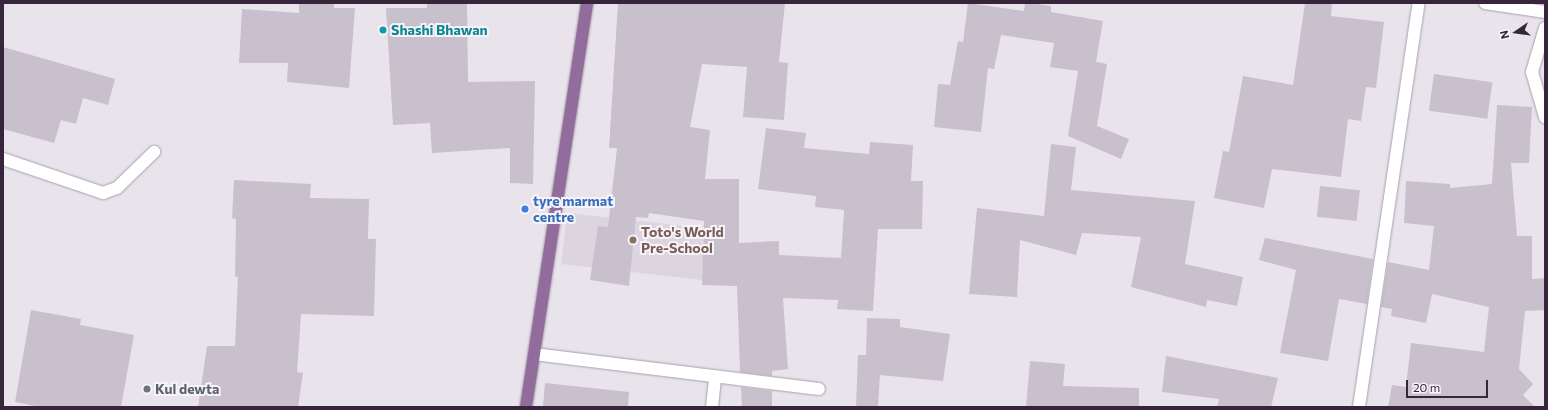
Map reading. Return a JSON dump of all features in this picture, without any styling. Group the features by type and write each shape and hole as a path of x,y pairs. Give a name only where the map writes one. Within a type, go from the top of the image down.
{"main road":[{"path":"526,407 587,3"}],"street":[{"path":"1360,407 1419,3"},
{"path":"1485,3 1545,12"},
{"path":"1545,28 1532,72 1545,117"},
{"path":"3,159 103,193 117,188 154,152"},
{"path":"534,354 715,378 819,389"},
{"path":"712,407 715,378"}],"shaded area":[{"name":"Toto's World Pre-School","path":"567,213 704,228 701,251 732,255 729,283 561,264"}],"building":[{"path":"299,3 334,3 334,8 355,8 349,88 287,82 288,63 239,63 242,9 299,13"},
{"path":"427,3 467,3 468,82 535,81 533,184 510,183 510,148 432,153 430,123 393,125 386,8 427,8"},
{"path":"618,3 785,3 779,62 788,63 784,120 743,117 747,67 702,64 690,127 710,130 705,179 739,179 739,243 779,241 779,255 841,258 844,210 815,207 816,196 758,189 766,128 806,133 804,148 869,154 870,142 913,145 911,181 923,181 922,229 878,229 873,311 837,309 838,300 783,298 788,369 772,371 772,376 740,372 737,286 702,285 704,221 649,213 648,218 636,217 629,286 590,280 598,226 608,227 617,148 609,148"},
{"path":"968,3 1024,11 1025,3 1031,3 1051,6 1051,12 1103,21 1096,62 1107,64 1097,126 1129,139 1121,159 1068,136 1078,71 1050,67 1054,43 1001,35 994,69 988,68 981,132 934,127 938,84 950,85 958,41 963,42"},
{"path":"1305,3 1332,3 1331,16 1384,22 1376,88 1366,87 1361,121 1348,119 1341,177 1272,169 1264,208 1214,198 1223,151 1229,152 1243,76 1293,85"},
{"path":"3,47 115,79 108,105 83,98 76,124 61,120 54,143 3,129"},
{"path":"1434,74 1492,82 1487,119 1429,111"},
{"path":"1497,105 1532,107 1529,163 1511,163 1517,236 1532,236 1532,279 1545,278 1545,310 1525,311 1519,369 1533,384 1523,395 1535,407 1388,407 1392,385 1406,387 1411,343 1484,352 1489,307 1432,294 1426,323 1391,316 1392,309 1381,307 1388,262 1429,270 1434,226 1404,223 1406,181 1450,184 1450,188 1492,184"},
{"path":"1051,144 1076,147 1071,190 1195,201 1185,264 1243,277 1237,306 1207,300 1206,307 1131,287 1141,237 1082,233 1076,255 1020,240 1017,297 969,294 977,208 1044,216"},
{"path":"234,180 311,184 310,198 369,199 368,239 376,239 374,316 301,314 297,372 303,373 298,407 198,407 207,346 235,346 238,277 235,277 236,219 232,218"},
{"path":"1320,186 1360,190 1357,221 1317,217"},
{"path":"1265,238 1373,259 1367,304 1339,299 1328,361 1280,353 1296,270 1259,260"},
{"path":"31,310 81,319 80,325 134,335 121,407 40,407 15,402"},
{"path":"867,318 900,319 900,327 950,334 943,381 880,375 878,407 856,407 858,355 866,355"},
{"path":"1166,356 1278,378 1271,407 1217,407 1219,399 1162,392"},
{"path":"1030,361 1065,364 1063,386 1139,388 1139,407 1026,407"},
{"path":"545,383 629,392 628,407 543,407"},
{"path":"741,387 772,391 772,407 742,407"}],"place":[{"name":"Shashi Bhawan","path":"383,30"},
{"name":"tyre marmat centre","path":"525,209"},
{"name":"Toto's World Pre-School","path":"633,240"},
{"name":"Kul dewta","path":"147,389"}]}
